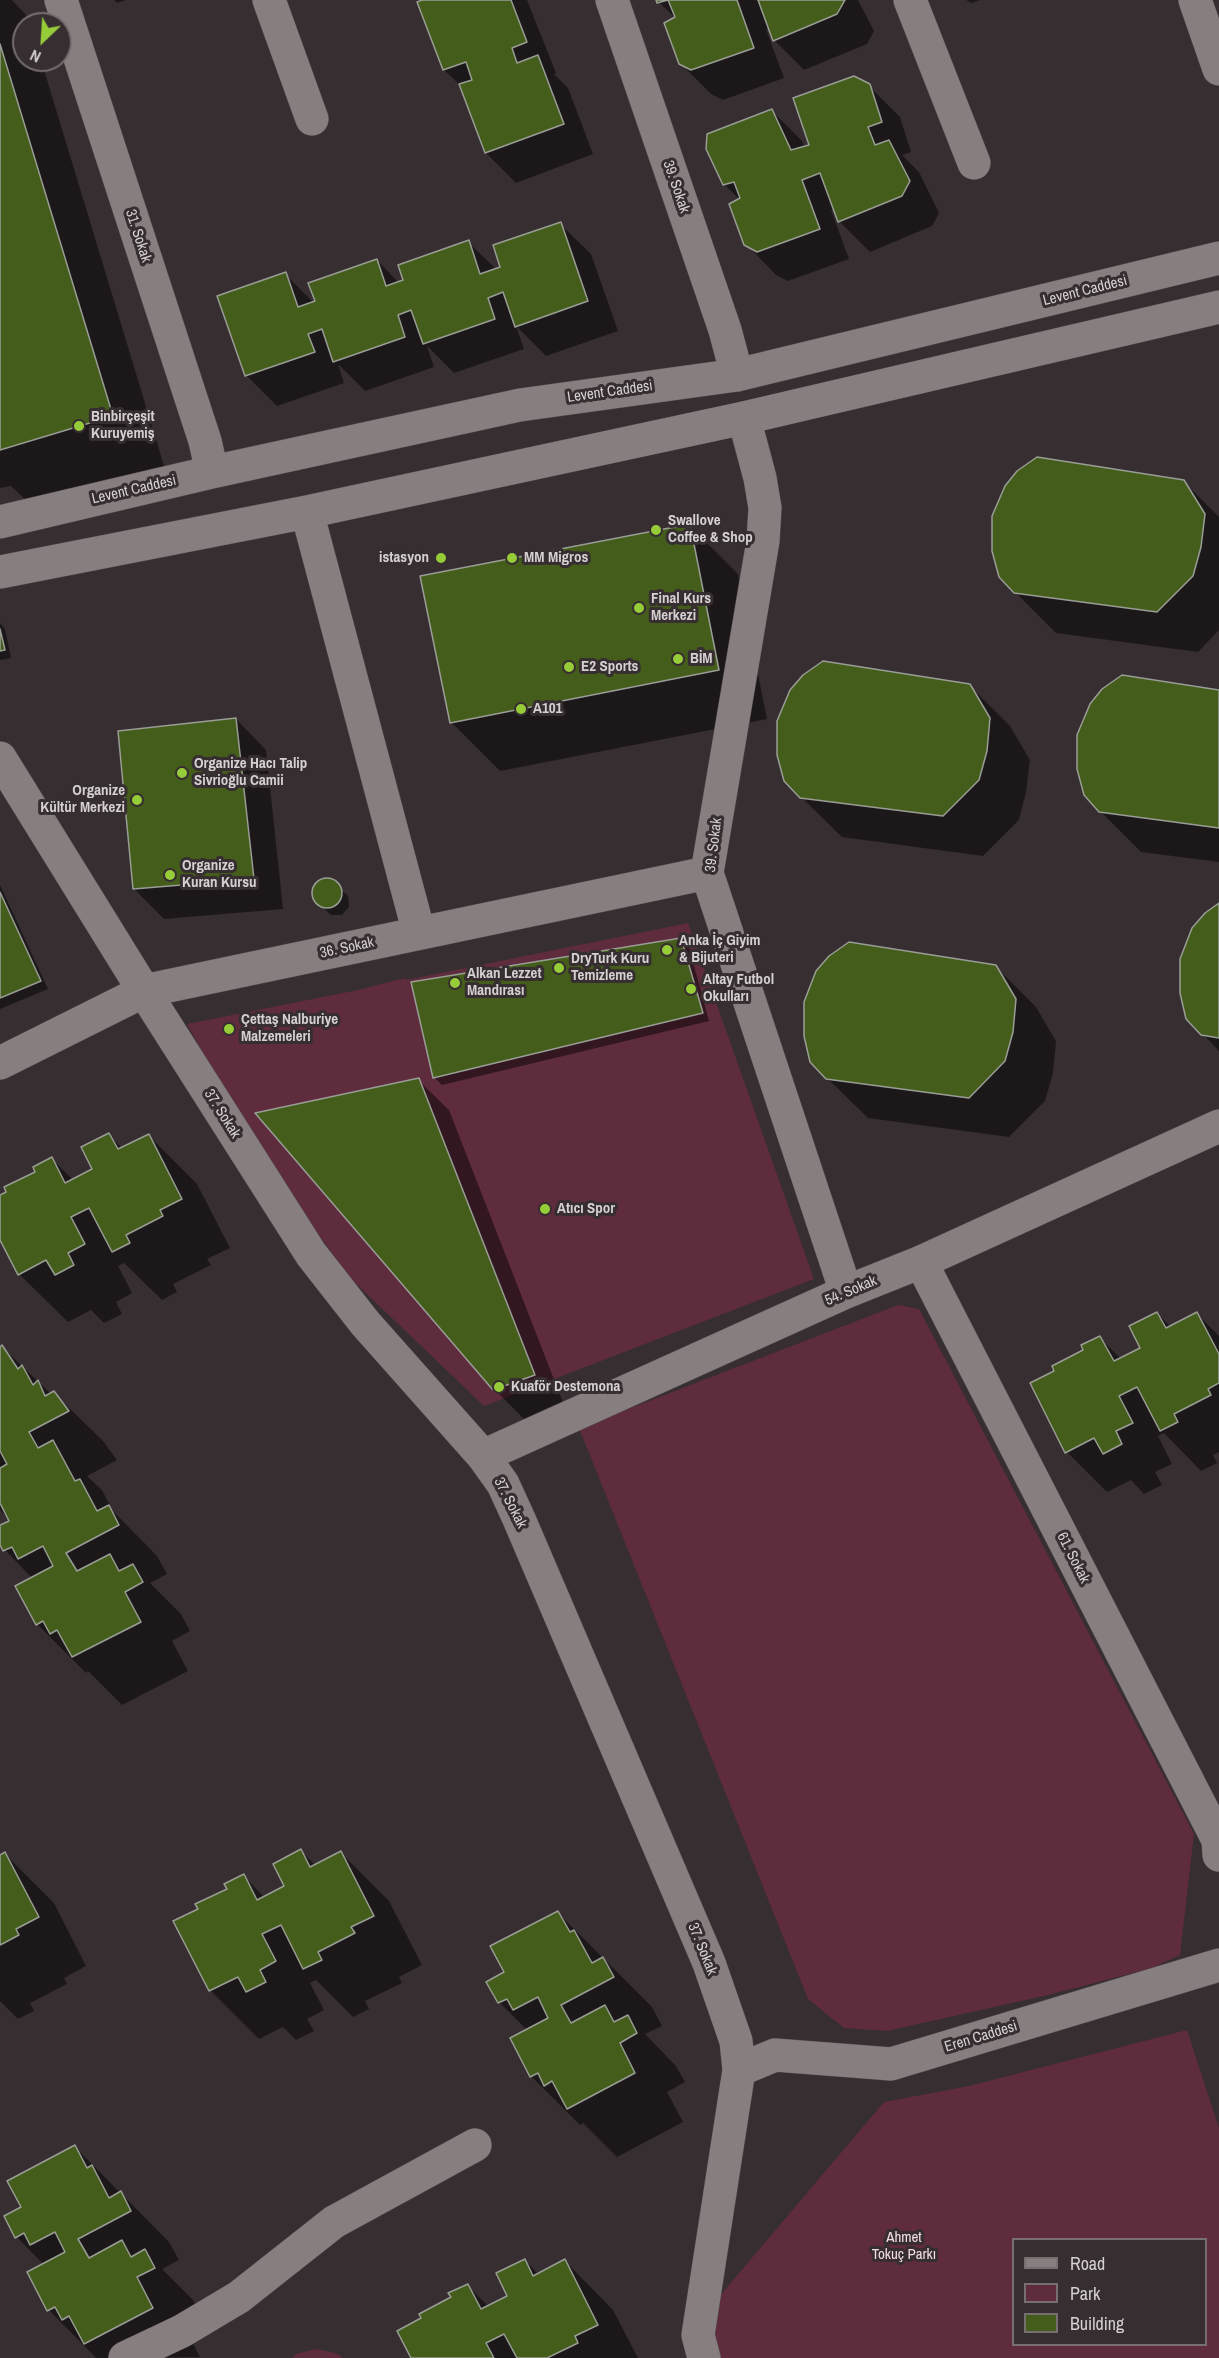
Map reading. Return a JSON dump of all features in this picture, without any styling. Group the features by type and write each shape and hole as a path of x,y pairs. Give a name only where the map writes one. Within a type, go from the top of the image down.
{"street":[{"name":"31. Sokak","path":"61,0 201,430 212,472"},
{"path":"268,0 312,119"},
{"name":"39. Sokak","path":"612,0 724,330 737,375"},
{"path":"910,0 974,164"},
{"path":"1195,0 1219,69"},
{"name":"Levent Caddesi","path":"0,522 212,472 520,405 737,375 1219,258"},
{"path":"0,572 307,512 744,418 1219,308"},
{"name":"39. Sokak","path":"744,418 760,478 765,508 763,541 707,873 846,1292"},
{"path":"307,512 419,933"},
{"name":"37. Sokak","path":"0,758 311,1254 365,1323 483,1456 503,1484 519,1519 709,1963 736,2041 739,2070 698,2350"},
{"name":"36. Sokak","path":"0,1063 144,991 707,873"},
{"name":"54. Sokak","path":"483,1456 846,1292 921,1262 1219,1125"},
{"name":"61. Sokak","path":"921,1262 1218,1840 1219,1855"},
{"name":"Eren Caddesi","path":"739,2070 775,2055 891,2064 1219,1965"},
{"path":"125,2358 182,2331 239,2297 334,2222 475,2145"}],"green space":[{"name":"Atıcı Spor","path":"688,923 814,1279 484,1406 349,1277 252,1141 187,1024 358,990 405,978 406,980"},
{"path":"898,1305 919,1309 1194,1834 1180,1955 1152,1968 1052,1994 887,2031 844,2028 808,1999 579,1428"},
{"name":"Ahmet Tokuç Parkı","path":"1187,2030 1219,2128 1219,2358 713,2358 707,2311 884,2102 969,2086"},
{"path":"316,2349 336,2353 343,2358 292,2358 296,2354"}],"building":[{"path":"422,0 511,0 527,42 512,48 517,63 538,55 564,124 485,153 459,84 472,80 466,62 443,70 417,2"},
{"path":"668,0 737,0 754,48 691,70 679,64 664,23 675,17"},
{"path":"758,0 845,0 837,14 773,41"},
{"path":"0,44 113,416 0,450"},
{"path":"854,76 870,84 882,122 868,127 875,145 889,140 910,181 902,196 838,222 820,173 802,180 820,229 757,252 744,245 729,204 740,198 734,182 723,185 706,149 707,134 772,109 791,150 809,145 793,98"},
{"path":"561,222 588,301 515,327 503,292 488,298 495,319 423,344 411,310 398,315 405,337 333,362 322,329 308,334 315,352 245,376 217,296 286,272 298,307 315,301 308,283 377,259 386,286 403,280 398,265 469,240 480,274 500,267 493,245"},
{"path":"1037,457 1184,480 1205,514 1201,547 1193,576 1157,612 1014,593 999,577 992,551 992,516 1005,486 1017,471"},
{"path":"690,524 719,670 450,723 420,576"},
{"path":"0,629 5,650 0,651"},
{"path":"823,661 970,684 990,718 987,751 979,780 943,816 800,798 784,781 777,755 777,721 790,690 803,675"},
{"path":"1122,675 1219,690 1219,828 1099,812 1084,795 1077,769 1077,735 1090,704 1102,689"},
{"name":"Organize Hacı Talip Sivrioğlu Camii","path":"236,718 254,879 133,889 118,731"},
{"path":"327,878 338,882 342,893 338,904 327,908 316,904 312,893 316,882"},
{"path":"0,892 41,981 0,998"},
{"path":"1219,903 1219,1038 1201,1035 1186,1019 1180,993 1180,959 1192,928 1205,913"},
{"path":"681,938 703,1013 433,1078 411,982"},
{"path":"849,942 996,965 1016,999 1013,1032 1005,1061 969,1098 826,1079 810,1062 804,1036 804,1002 816,971 829,956"},
{"path":"419,1078 535,1375 493,1390 255,1113"},
{"path":"109,1133 118,1149 149,1134 182,1199 160,1210 163,1216 126,1235 130,1243 112,1252 89,1208 71,1217 85,1244 68,1253 74,1265 55,1275 46,1260 18,1275 0,1240 0,1195 6,1192 4,1187 35,1172 33,1167 52,1157 65,1183 92,1169 81,1147"},
{"path":"1157,1312 1166,1328 1197,1312 1219,1354 1219,1383 1208,1389 1211,1395 1174,1414 1178,1422 1160,1431 1137,1387 1119,1396 1133,1423 1116,1431 1122,1444 1103,1454 1094,1438 1065,1453 1030,1383 1054,1371 1052,1366 1083,1350 1081,1345 1100,1336 1114,1361 1140,1348 1129,1326"},
{"path":"2,1345 18,1369 22,1365 33,1385 38,1380 45,1396 54,1391 69,1411 29,1432 38,1448 53,1440 75,1481 80,1479 97,1511 109,1505 119,1525 66,1553 77,1571 110,1554 119,1571 133,1564 143,1582 125,1592 141,1622 72,1657 57,1630 50,1634 43,1621 36,1625 15,1586 53,1566 43,1546 18,1559 12,1547 3,1551 0,1545 0,1525 9,1521 0,1503 0,1468 7,1464 0,1451 0,1347"},
{"path":"301,1849 310,1867 341,1851 374,1916 351,1927 355,1933 318,1952 322,1960 303,1969 281,1925 262,1934 276,1961 260,1970 266,1982 246,1992 238,1977 209,1991 173,1921 198,1909 195,1904 227,1889 224,1884 244,1874 257,1900 284,1886 273,1864"},
{"path":"5,1852 39,1917 16,1929 19,1935 0,1945 0,1855"},
{"path":"558,1911 570,1932 574,1930 592,1963 603,1957 614,1977 561,2005 571,2023 605,2005 614,2022 628,2015 637,2033 620,2043 635,2073 567,2109 552,2081 544,2086 538,2073 530,2077 510,2038 548,2018 538,1997 513,2010 507,1999 498,2003 486,1982 504,1972 490,1946"},
{"path":"75,2145 87,2168 92,2165 109,2198 121,2191 131,2211 78,2239 89,2258 122,2240 131,2257 145,2249 155,2268 137,2277 153,2308 84,2344 69,2316 62,2320 55,2307 47,2311 27,2272 65,2252 55,2232 30,2245 24,2233 15,2238 4,2216 21,2207 7,2181"},
{"path":"525,2259 533,2276 565,2259 598,2325 575,2336 578,2343 547,2358 517,2358 504,2334 486,2343 494,2358 411,2358 397,2331 421,2318 419,2314 451,2297 448,2293 468,2284 481,2309 507,2296 496,2273"}],"place":[{"name":"Binbirçeşit Kuruyemiş","path":"79,426"},
{"name":"Swallove Coffee & Shop","path":"656,530"},
{"name":"istasyon","path":"441,558"},
{"name":"MM Migros","path":"512,558"},
{"name":"Final Kurs Merkezi","path":"639,608"},
{"name":"BİM","path":"678,659"},
{"name":"E2 Sports","path":"569,667"},
{"name":"A101","path":"521,709"},
{"name":"Organize Hacı Talip Sivrioğlu Camii","path":"182,773"},
{"name":"Organize Kültür Merkezi","path":"137,800"},
{"name":"Organize Kuran Kursu","path":"170,875"},
{"name":"Anka İç Giyim & Bijuteri","path":"667,950"},
{"name":"DryTurk Kuru Temizleme","path":"559,968"},
{"name":"Alkan Lezzet Mandırası","path":"455,983"},
{"name":"Altay Futbol Okulları","path":"691,989"},
{"name":"Çettaş Nalburiye Malzemeleri","path":"229,1029"},
{"name":"Atıcı Spor","path":"545,1209"},
{"name":"Kuaför Destemona","path":"499,1387"}]}
